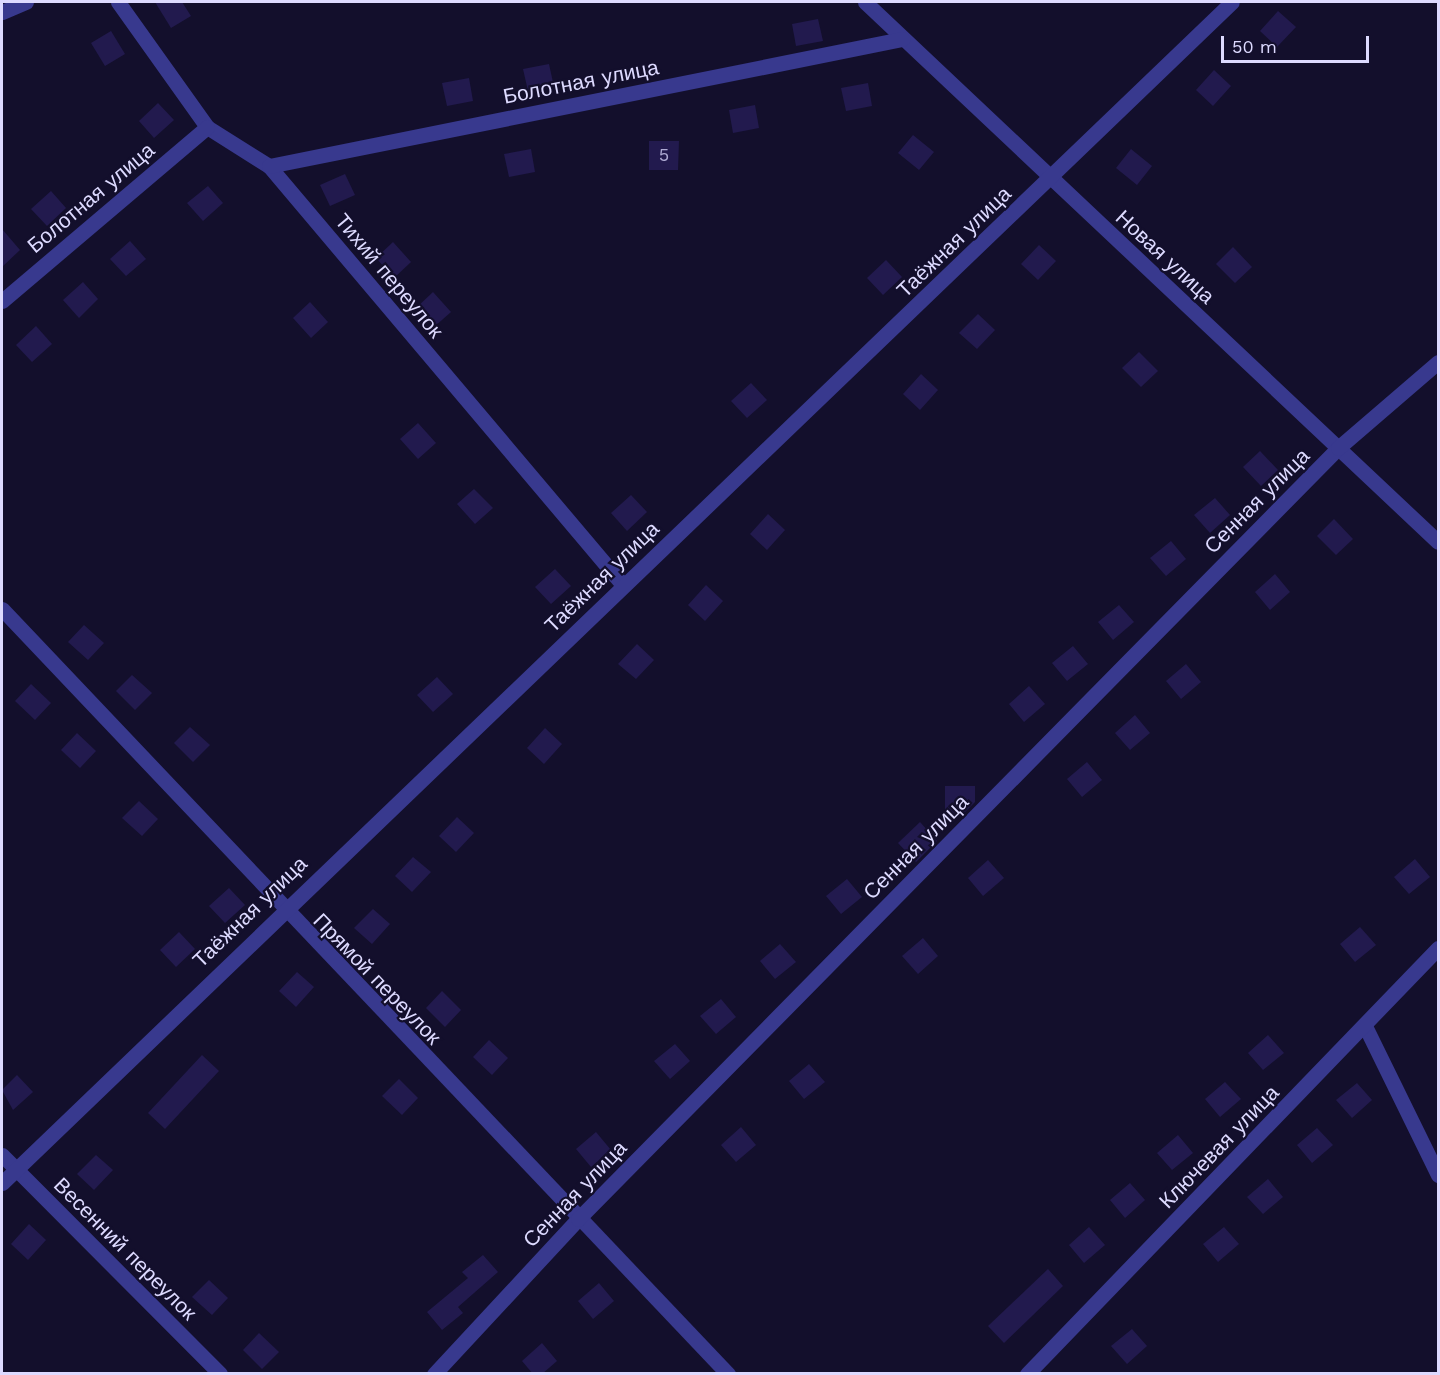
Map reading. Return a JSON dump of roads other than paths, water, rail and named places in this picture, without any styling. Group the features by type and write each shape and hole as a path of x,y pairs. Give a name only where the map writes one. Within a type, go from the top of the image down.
{"street":[{"path":"2,12 26,2"},
{"name":"Тихий переулок","path":"118,2 207,127 268,166 623,585"},
{"name":"Новая улица","path":"865,2 1050,179 1438,542"},
{"name":"Таёжная улица","path":"2,1183 282,910 1050,179 1232,2"},
{"name":"Болотная улица","path":"268,166 902,39"},
{"name":"Болотная улица","path":"2,301 207,127"},
{"name":"Сенная улица","path":"435,1374 578,1220 1338,448 1438,362"},
{"name":"Прямой переулок","path":"2,609 282,910 728,1374"},
{"name":"Ключевая улица","path":"1027,1374 1366,1028 1438,948"},
{"path":"1366,1028 1438,1175"},
{"name":"Весенний переулок","path":"2,1155 220,1374"}]}
